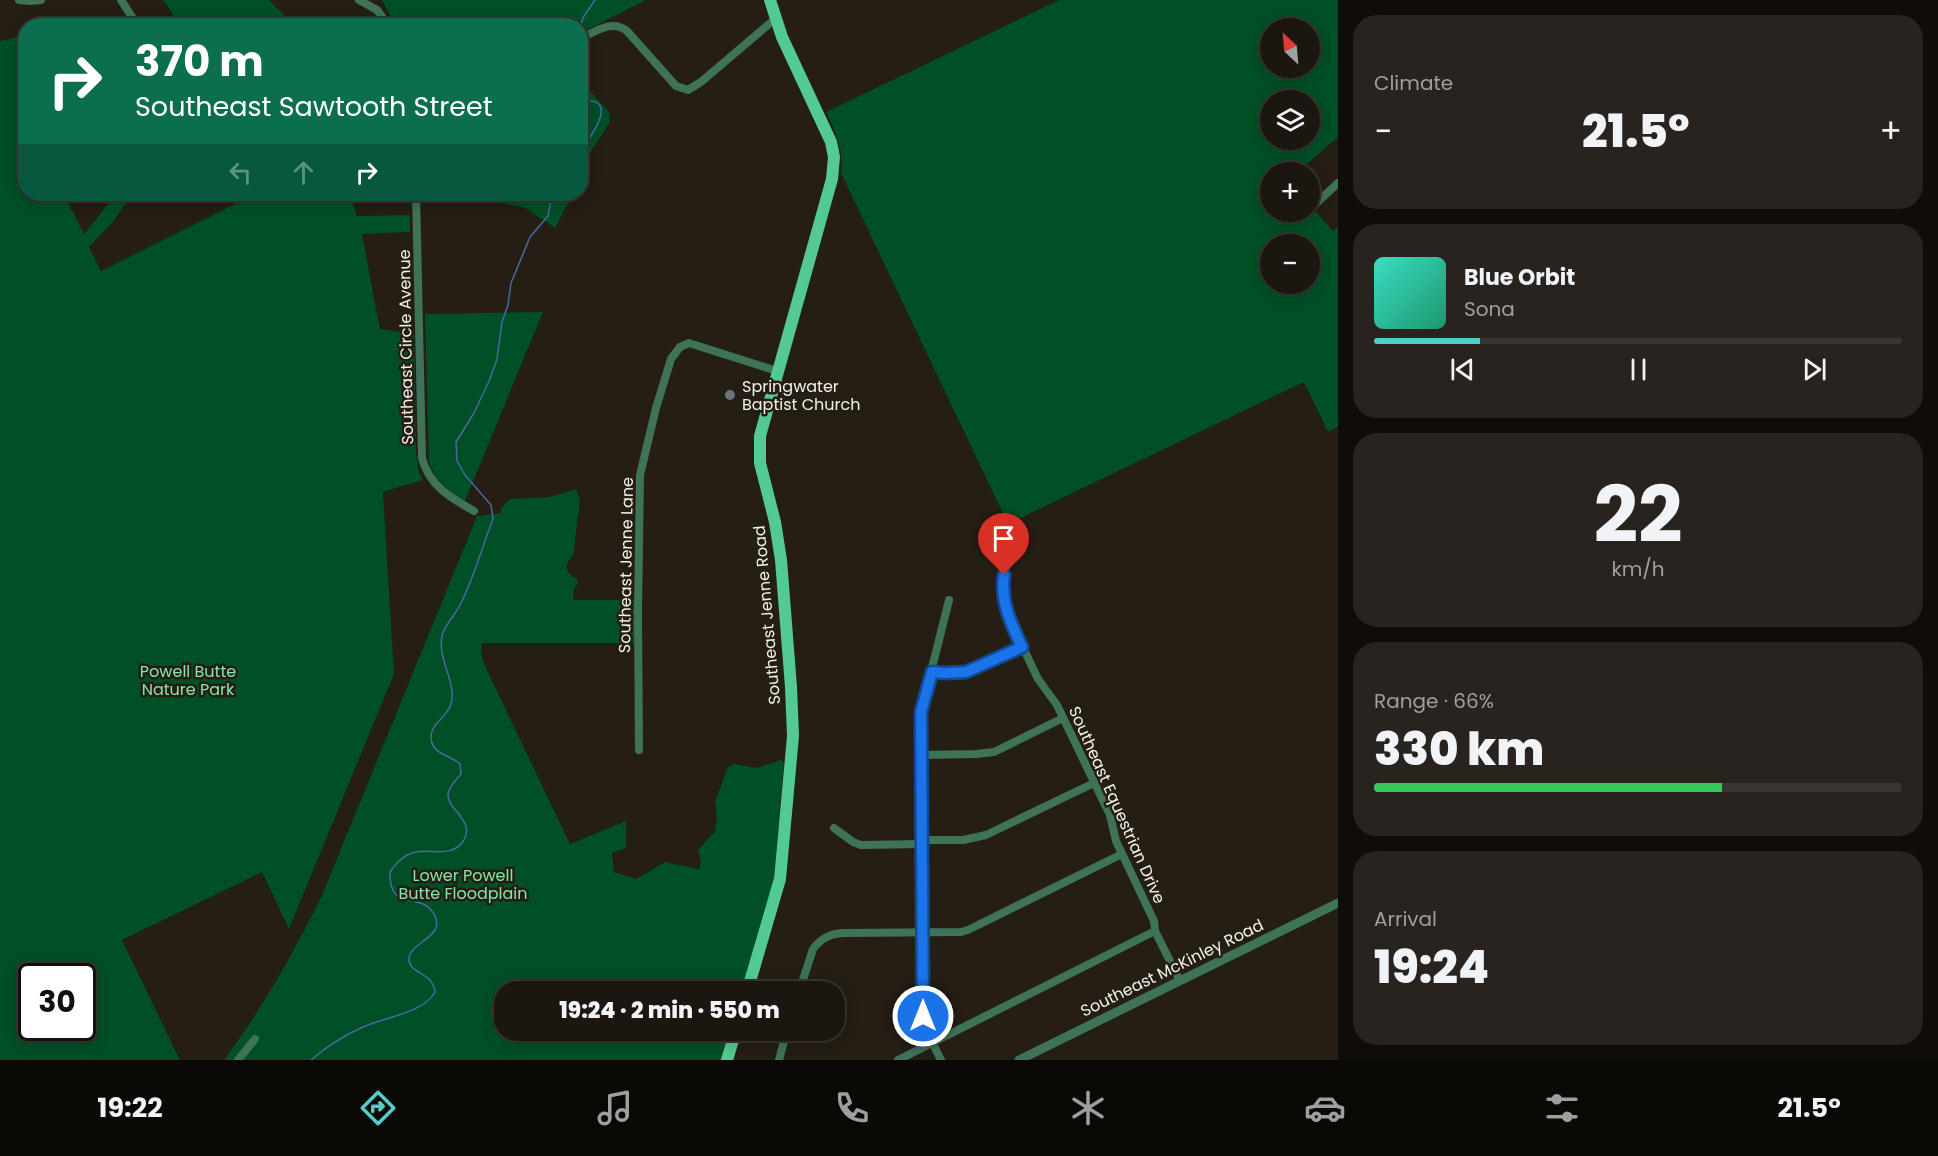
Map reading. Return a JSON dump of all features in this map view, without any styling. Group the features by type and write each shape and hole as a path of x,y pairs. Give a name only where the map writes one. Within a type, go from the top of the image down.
{"main road":[{"name":"Southeast Jenne Road","path":"750,981 780,879 792,749 791,697 781,560 759,450 777,371 832,179 834,157 828,136 782,37 770,0"},
{"path":"727,1060 733,1041"}],"street":[{"path":"20,0 30,2 41,0"},
{"path":"121,0 133,18"},
{"path":"359,0 377,10 383,18"},
{"path":"588,35 609,26 619,26 627,31 676,86 688,90 701,82 775,19"},
{"path":"1320,199 1338,183"},
{"name":"Southeast Circle Avenue","path":"416,201 422,458 426,472 439,488 452,499 474,511"},
{"name":"Southeast Jenne Lane","path":"639,750 640,475 656,408 671,359 680,347 689,343 777,371"},
{"name":"Southeast Equestrian Drive","path":"1012,542 1004,575 1003,598 1008,618 1038,679 1057,705 1110,816 1114,835 1122,854 1154,921 1155,931 1180,981"},
{"path":"941,1060 926,1030 923,1016 921,712 950,600"},
{"path":"932,672 966,672 1022,647"},
{"path":"922,755 994,752 1063,718"},
{"path":"834,828 861,845 963,840 986,835 1094,783"},
{"path":"803,981 813,949 817,943 829,935 961,932 1122,854"},
{"name":"Southeast McKinley Road","path":"1019,1060 1338,903"},
{"path":"898,1060 1155,931"},
{"path":"238,1060 255,1040"},
{"path":"779,1060 784,1041"}],"green space":[{"path":"163,0 269,0 287,18 174,18"},
{"path":"382,0 646,0 588,29 588,18 391,18"},
{"path":"1059,0 1338,0 1338,137 1309,162 1260,162 1260,222 1320,222 1320,216 1333,231 1338,227 1338,427 1328,432 1304,382 1008,524 841,173 840,149 826,112"},
{"name":"Powell Butte Nature Park","path":"18,37 18,201 68,201 84,234 111,201 128,201 112,223 89,247 101,271 241,201 352,201 357,216 410,215 410,232 362,234 380,329 414,334 416,452 419,472 423,480 383,492 394,674 289,929 262,872 122,940 180,1060 0,1060 0,41"},
{"path":"588,89 609,112 610,122 588,156"},
{"path":"494,201 569,201 555,228 525,208"},
{"path":"543,312 465,501 442,485 429,461 425,314"},
{"name":"Lower Powell Butte Floodplain","path":"576,489 580,501 573,556 567,566 568,571 578,583 574,589 573,600 635,600 634,643 482,643 481,654 486,668 570,844 626,821 626,848 612,853 614,872 636,879 665,862 699,869 701,862 698,850 715,831 717,817 715,801 728,767 733,764 757,768 781,760 784,763 773,887 744,981 494,981 494,1041 727,1041 721,1060 224,1060 277,980 322,895 477,516 501,513 501,508 510,499 550,497"}],"waterway":[{"path":"583,18 595,0"},
{"path":"588,101 599,105 601,111 596,128 588,140"},
{"path":"311,1060 356,1030 413,1010 430,999 435,992 430,980 412,968 409,958 411,952 432,934 437,922 428,907 406,900 394,893 390,872 401,859 412,853 442,852 454,849 464,840 466,833 464,821 449,800 448,794 451,786 461,774 460,764 437,750 431,737 434,727 449,709 452,696 442,653 442,636 465,595 493,519 491,505 465,475 457,461 456,442 474,413 490,379 497,359 511,283 530,237 548,216 551,201"}],"place":[{"name":"Springwater Baptist Church","path":"730,395"}],"route":[{"path":"923,1016 921,712 932,672 966,672 1022,647 1005,608 1002,587 1004,575"}]}
